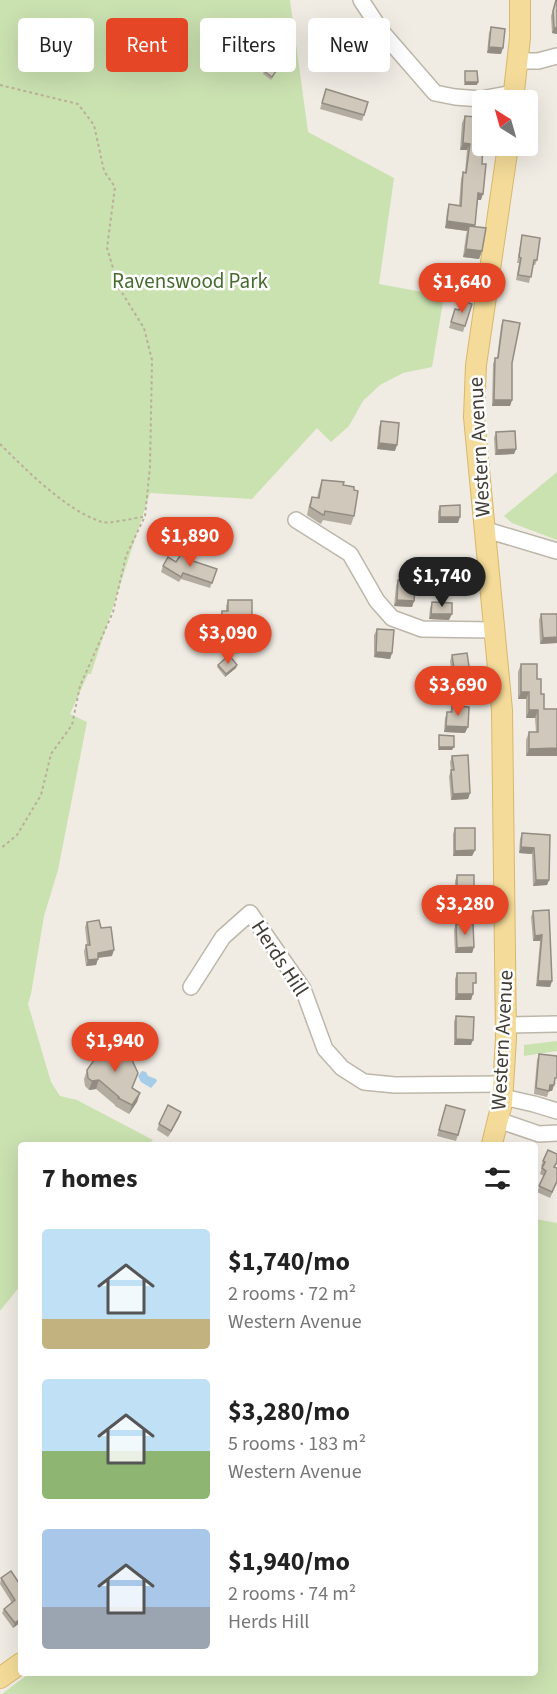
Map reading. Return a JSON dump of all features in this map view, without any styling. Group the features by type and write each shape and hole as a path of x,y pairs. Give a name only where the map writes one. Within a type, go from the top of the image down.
{"main road":[{"path":"514,90 518,61 520,0"},
{"name":"Western Avenue","path":"492,1142 503,1091 506,1025 502,710 474,417 476,365 507,156"},
{"path":"0,1678 18,1665"}],"street":[{"path":"361,0 382,32 435,93 472,98"},
{"path":"518,61 538,61 557,56"},
{"path":"296,520 350,554 377,601 392,618 422,629 494,630"},
{"path":"483,529 557,551"},
{"name":"Herds Hill","path":"191,987 223,936 250,913 303,989 325,1049 342,1068 364,1082 503,1091"},
{"path":"506,1025 557,1024"},
{"path":"503,1091 557,1111"},
{"path":"498,1120 539,1134 557,1132"}],"path":[{"path":"0,85 78,104 94,125 104,171 115,187 107,248 119,288 144,328 152,360 150,467 145,516 126,556 113,612 80,686 72,725 51,754 41,795 17,835 0,849"},
{"path":"0,444 24,468 71,506 104,523 145,516"}],"green space":[{"name":"Ravenswood Park","path":"0,0 290,0 292,18 200,18 200,72 296,72 296,44 308,132 394,178 379,284 444,296 432,367 403,373 380,385 363,401 349,426 331,442 317,428 252,499 150,493 91,674 88,674 70,714 87,722 58,870 44,916 28,1004 51,1082 60,1096 77,1100 153,1140 151,1142 18,1142 18,1289 0,1311"},
{"path":"557,472 557,540 512,523 504,516"},
{"path":"557,1041 557,1051 524,1056 524,1045"},
{"path":"538,1219 557,1223 557,1694 2,1694 26,1676 538,1676"}],"water":[{"path":"245,633 252,637 252,641 236,654 232,647"},
{"path":"142,1071 156,1079 157,1081 151,1088 141,1082 138,1076"}],"building":[{"path":"556,0 557,28 554,28 553,11"},
{"path":"491,27 505,29 503,48 489,47"},
{"path":"465,71 477,71 478,82 465,82"},
{"path":"265,72 275,72 272,77"},
{"path":"326,89 368,102 364,115 322,103"},
{"path":"465,116 472,117 472,156 482,156 482,164 486,164 483,194 478,193 475,225 447,221 449,204 461,206 463,172 466,173 470,144 463,143"},
{"path":"469,226 486,228 482,251 466,249"},
{"path":"522,235 540,238 537,260 534,260 531,277 518,275"},
{"path":"462,301 472,304 465,326 451,322 455,309 459,310"},
{"path":"503,320 520,323 512,363 512,400 494,400 495,358 498,358"},
{"path":"381,421 399,423 397,445 379,443"},
{"path":"515,431 516,449 497,450 496,432"},
{"path":"322,480 344,482 343,485 354,487 354,490 358,491 354,516 325,511 323,515 310,507 312,497 319,498"},
{"path":"460,505 460,517 440,517 440,506"},
{"path":"183,551 192,556 190,560 217,569 212,583 183,573 181,577 163,566 168,557 176,562"},
{"path":"398,580 416,581 414,601 397,600"},
{"path":"228,600 252,600 252,622 222,623 222,611 228,611"},
{"path":"432,602 452,603 452,614 431,614"},
{"path":"541,614 557,614 557,637 543,638"},
{"path":"377,629 394,630 392,653 376,652"},
{"path":"467,653 470,673 455,675 452,655"},
{"path":"229,655 237,665 226,674 218,665"},
{"path":"521,664 537,664 537,679 541,679 541,694 544,694 544,709 557,709 557,748 529,749 529,732 538,732 538,710 529,710 529,692 521,692"},
{"path":"452,706 469,707 468,727 446,726 447,712 452,712"},
{"path":"439,735 454,736 454,747 439,747"},
{"path":"468,755 470,793 453,794 452,756"},
{"path":"455,828 475,828 475,850 455,851"},
{"path":"522,833 550,835 549,880 536,880 534,848 521,847"},
{"path":"457,875 474,875 474,898 457,898"},
{"path":"549,910 552,981 538,981 542,935 535,936 533,911"},
{"path":"99,920 101,928 111,927 114,950 98,953 98,959 88,960 86,945 90,945 87,922"},
{"path":"456,924 473,924 474,947 457,948"},
{"path":"457,973 476,973 473,994 457,994"},
{"path":"456,1016 474,1017 473,1040 456,1039"},
{"path":"107,1042 132,1060 138,1073 132,1088 140,1093 132,1105 118,1098 99,1080 92,1081 88,1078 87,1070"},
{"path":"539,1054 557,1056 557,1078 555,1078 554,1085 550,1085 549,1091 536,1088"},
{"path":"168,1105 181,1112 171,1131 159,1124"},
{"path":"446,1105 465,1110 458,1135 439,1130"},
{"path":"548,1150 557,1154 554,1167 557,1168 557,1181 552,1192 539,1186 546,1171 542,1168"},
{"path":"11,1571 18,1582 18,1620 15,1623 4,1609 15,1600 1,1578"}]}
